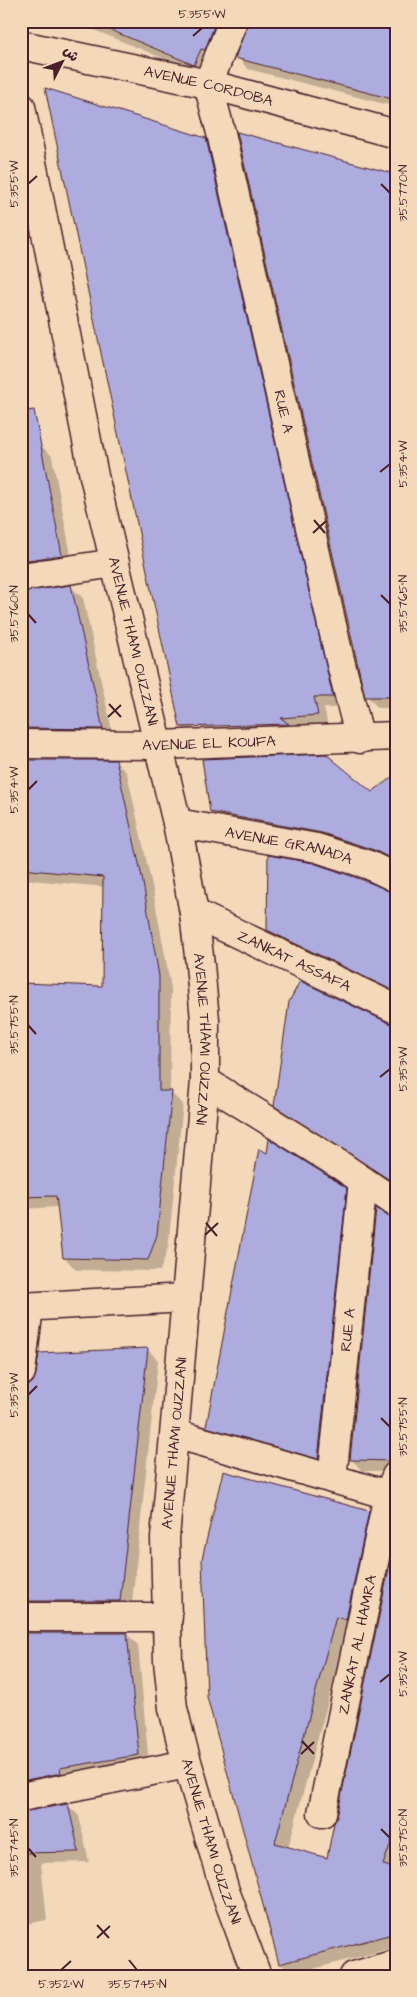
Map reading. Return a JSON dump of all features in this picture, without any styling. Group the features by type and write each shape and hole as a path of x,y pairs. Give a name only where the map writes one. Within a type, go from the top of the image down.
{"street":[{"path":"208,84 233,21"},
{"name":"AVENUE CORDOBA","path":"21,45 208,84 396,134"},
{"name":"RUE A","path":"208,84 221,133 337,647 360,738"},
{"name":"AVENUE THAMI OUZZANI","path":"21,107 94,476 177,823 194,913 205,1020 205,1081 165,1538 168,1661 173,1708 187,1764 225,1892 256,1976"},
{"path":"21,577 115,563"},
{"name":"AVENUE EL KOUFA","path":"21,744 159,745 396,736"},
{"name":"AVENUE GRANADA","path":"177,823 317,848 369,865 396,878"},
{"name":"ZANKAT ASSAFA","path":"194,913 396,1009"},
{"path":"205,1081 396,1203"},
{"name":"RUE A","path":"332,1479 363,1181"},
{"path":"21,1372 25,1307 186,1298"},
{"path":"174,1434 332,1479 393,1489"},
{"name":"ZANKAT AL HAMRA","path":"322,1813 393,1489"},
{"path":"21,1618 168,1617"},
{"path":"21,1796 187,1764"},
{"path":"354,1976 396,1964"}],"building":[{"path":"89,21 216,21 205,50 201,49 194,65"},
{"path":"248,21 396,21 396,100 235,58"},
{"path":"45,88 206,138 333,697 314,697 318,715 281,718 289,724 180,727"},
{"path":"237,132 395,174 396,697 365,697"},
{"path":"34,410 62,555 21,561 21,412"},
{"path":"71,585 103,729 21,728 21,592"},
{"path":"326,754 372,792 396,774 396,861 374,850 322,833 210,812 202,759"},
{"path":"21,760 116,760 142,877 159,976 159,1091 172,1091 157,1235 148,1260 63,1258 56,1196 21,1197 21,983 102,986 103,877 21,869"},
{"path":"268,855 313,863 396,893 396,992 267,930"},
{"path":"300,981 389,1023 396,1024 396,1184 274,1106 289,1002"},
{"path":"269,1139 347,1188 318,1459 206,1427 259,1149 267,1153"},
{"path":"376,1208 387,1216 396,1218 396,1461 350,1460"},
{"path":"148,1348 120,1601 21,1601 21,1450 26,1387 33,1382 39,1353"},
{"path":"223,1471 369,1511 346,1620 336,1617 275,1843 327,1858 396,1535 396,1828 383,1865 396,1868 396,1933 279,1964 207,1697 202,1559"},
{"path":"21,1633 127,1633 139,1755 60,1768 61,1773 21,1781"},
{"path":"68,1804 79,1852 21,1853 21,1812"}]}
